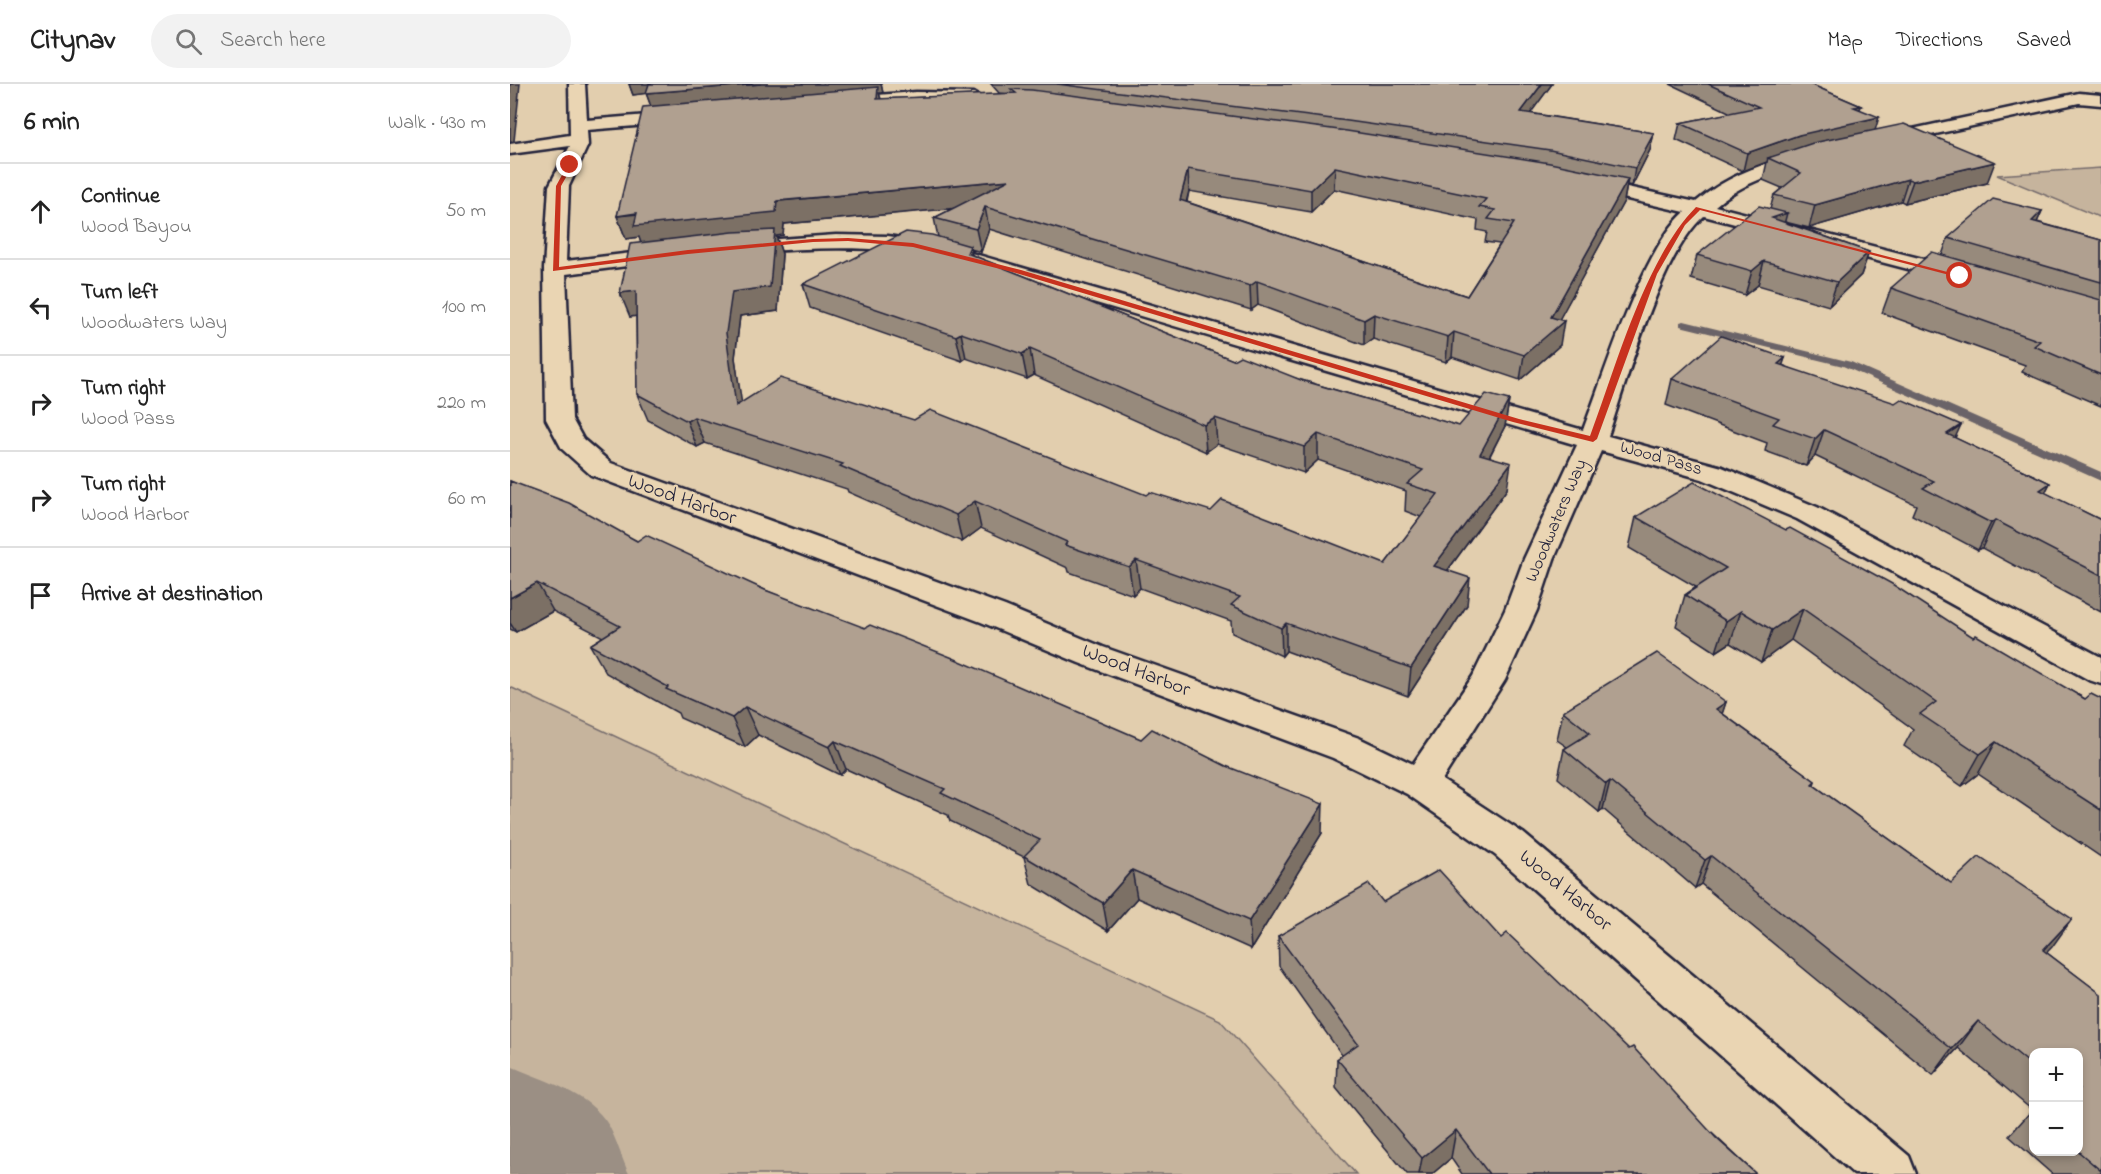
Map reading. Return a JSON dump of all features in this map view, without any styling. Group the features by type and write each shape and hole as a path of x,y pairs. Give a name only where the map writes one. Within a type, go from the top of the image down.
{"street":[{"path":"577,84 579,137"},
{"path":"846,103 940,90 986,97"},
{"name":"Woodwaters Way","path":"1420,784 1488,680 1521,610 1539,559 1593,439 1654,274 1683,224 1698,208 1722,190 1750,175 1843,148 2079,98 2101,100"},
{"path":"510,149 697,116"},
{"path":"1958,125 1986,136"},
{"name":"Wood Harbor","path":"579,137 558,186 555,269 559,419 572,443 601,469 993,614 1091,655 1346,748 1420,784 1509,844 1645,959 1891,1174"},
{"path":"1558,178 1698,208 1982,282"},
{"name":"Wood Pass","path":"555,269 705,250 848,239 895,242 940,250 1516,420 1712,473 1807,513 2101,672"}],"shaded area":[{"path":"2101,168 2101,218 1997,175"},
{"path":"510,687 1220,1020 1356,1174 510,1174"}],"building":[{"path":"649,84 761,84 646,93"},
{"path":"1057,84 1542,84 1521,112 1654,133 1635,168 1550,150 1348,121"},
{"path":"1708,84 1810,84 1861,106 1854,107 1879,117 1799,135 1747,153 1680,123 1759,107"},
{"path":"878,87 877,99 1016,93 1011,89 1032,90 1347,131 1550,163 1628,179 1551,317 1564,321 1524,355 1454,332 1448,337 1374,314 1364,320 1257,281 1250,286 985,207 976,229 934,218 1009,180 777,201 776,212 634,226 637,213 617,216 643,107","holes":["1335,167 1486,199 1479,207 1495,210 1488,219 1514,223 1467,296 1180,200 1188,169 1311,190"]},
{"path":"1904,124 1995,162 1913,181 1908,179 1815,205 1774,195 1801,173 1768,158 1813,143"},
{"path":"1993,199 2042,211 2032,221 2101,240 2101,282 1948,238"},
{"path":"1759,206 1787,213 1772,218 1869,252 1837,282 1764,261 1752,271 1697,255"},
{"path":"775,230 770,287 732,292 726,333 736,406 780,378 914,420 930,410 1146,495 1150,492 1211,511 1222,500 1385,564 1438,494 1407,484 1423,470 1318,434 1304,447 1215,418 1204,425 1030,349 1022,354 961,333 956,336 803,284 906,232 932,235 970,246 967,253 1233,360 1240,356 1301,380 1459,426 1486,394 1509,400 1480,454 1511,463 1434,566 1470,578 1411,668 1286,623 1281,628 1231,605 1240,597 1136,560 1129,567 1065,545 1067,542 975,501 956,515 840,466 843,464 694,417 687,421 637,394 636,291 620,293 630,244 733,232"},
{"path":"1932,252 2101,300 2101,375 2034,346 2040,341 1891,288"},
{"path":"1721,336 1785,358 1778,364 1895,403 1901,399 1961,425 1947,434 2050,483 2040,490 2101,520 2101,575 1995,520 1991,523 1923,488 1934,481 1824,430 1815,439 1773,424 1779,418 1672,379"},
{"path":"510,481 569,503 637,541 646,535 765,590 865,628 870,625 1141,739 1152,729 1226,766 1323,804 1249,921 1132,870 1103,903 1024,856 1040,840 941,793 945,789 835,741 829,747 745,707 732,718 666,689 668,687 590,645 620,626 537,583 510,598"},
{"path":"1694,482 1786,530 1790,528 1892,584 1973,637 1976,635 2085,699 2091,694 2101,699 2101,810 1996,742 1980,754 1920,714 1936,702 1803,609 1772,630 1741,611 1726,621 1685,595 1726,568 1636,517"},
{"path":"1657,653 1726,702 1716,709 1815,781 1812,784 1951,883 1979,857 2072,919 2043,950 2101,994 2101,1169 2083,1155 2083,1048 2029,1048 2029,1063 1978,1021 1952,1049 1711,856 1705,860 1610,781 1606,784 1564,749 1590,733 1563,711"},
{"path":"1439,870 1501,938 1507,933 1629,1049 1633,1047 1716,1138 1756,1174 1489,1174 1456,1130 1422,1158 1337,1059 1358,1044 1278,936 1369,884 1383,902"}],"waterway":[{"path":"1684,324 1847,364 2101,477"},
{"path":"510,1131 547,1155 561,1174"}],"route":[{"path":"570,165 558,186 555,269 688,252 813,241 848,239 913,245 940,250 1018,272 1516,420 1593,439 1654,274 1683,224 1698,208 1763,223 1960,276"}]}
